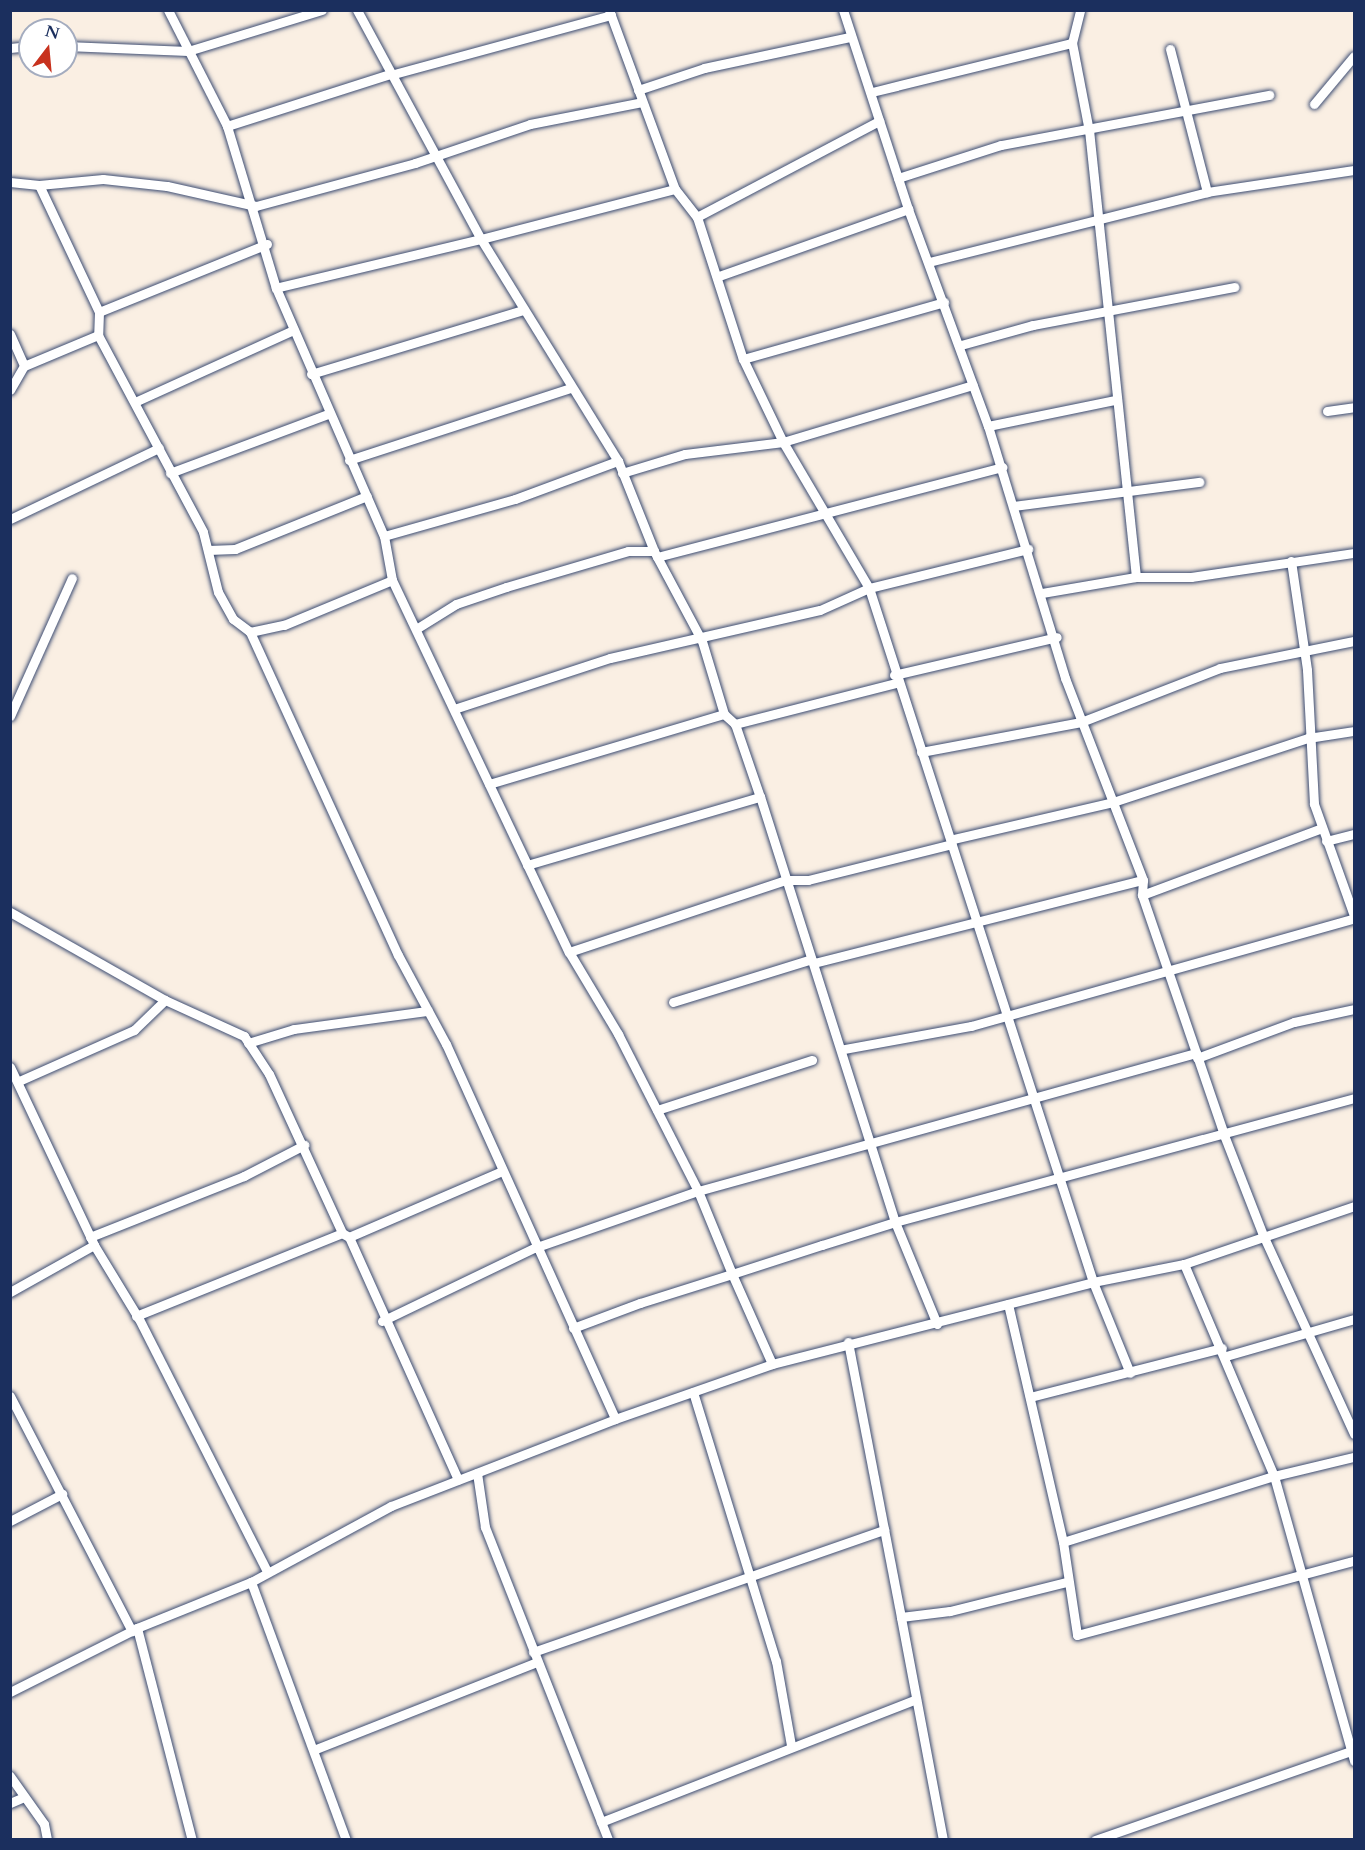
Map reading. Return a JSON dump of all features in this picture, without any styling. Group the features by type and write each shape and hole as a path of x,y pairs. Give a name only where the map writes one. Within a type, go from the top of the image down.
{"street":[{"path":"168,10 227,126 256,206 276,288 291,331 384,536 393,580 569,952 657,1110 698,1191 772,1364"},
{"path":"78,46 188,51 322,10"},
{"path":"357,10 439,155 481,239 570,388 618,460 656,554 702,640 724,714 735,724 844,1050 873,1141 895,1222 937,1324"},
{"path":"1080,10 1072,43 1089,131 1104,311 1136,577"},
{"path":"846,11 850,37 872,92 879,121 908,209 961,345 1002,467 1057,637 1081,722 1143,880 1142,895 1224,1135 1263,1235 1312,1331 1354,1434"},
{"path":"227,126 392,74 610,13 675,189 697,217 719,276 743,359 783,442 869,588 895,679 952,842 1005,1014 1062,1179 1093,1282 1130,1373"},
{"path":"638,90 704,68 850,37"},
{"path":"872,92 1072,43"},
{"path":"1170,49 1207,192"},
{"path":"1314,104 1354,56"},
{"path":"898,178 1001,144 1089,131 1269,95"},
{"path":"10,182 39,185 103,179 167,186 256,206 439,155 530,124 642,102"},
{"path":"697,217 746,186 879,121"},
{"path":"929,262 1207,192 1354,170"},
{"path":"39,185 99,312 98,335 137,401 208,550 218,592 233,619 250,632 428,1011 502,1171 534,1248 615,1419"},
{"path":"276,288 481,239 675,189"},
{"path":"719,276 908,209"},
{"path":"99,312 267,244"},
{"path":"961,345 1104,311 1234,287"},
{"path":"743,359 944,302"},
{"path":"311,374 523,310"},
{"path":"137,401 291,331"},
{"path":"10,334 24,366"},
{"path":"10,390 24,366 98,335"},
{"path":"622,473 685,454 783,442 973,385"},
{"path":"349,460 570,388"},
{"path":"988,426 1115,400"},
{"path":"1327,411 1354,407"},
{"path":"170,473 328,414"},
{"path":"10,519 159,448"},
{"path":"384,536 515,499 618,460"},
{"path":"416,629 456,604 628,551 656,554 825,515 1002,467"},
{"path":"1014,506 1199,482"},
{"path":"208,550 234,549 367,496"},
{"path":"454,709 610,658 702,640 820,610 869,588 1028,549"},
{"path":"1042,593 1136,577 1191,577 1354,553"},
{"path":"844,1050 971,1026 1005,1014 1354,917 1314,804 1302,649 1291,561"},
{"path":"10,716 72,578"},
{"path":"250,632 284,625 393,580"},
{"path":"735,724 1057,637"},
{"path":"921,752 1081,722 1220,668 1302,649 1354,641"},
{"path":"489,784 724,714"},
{"path":"569,952 786,880 808,880 1113,802 1308,738 1354,731"},
{"path":"527,865 760,797"},
{"path":"1142,895 1322,828"},
{"path":"1326,841 1354,834"},
{"path":"673,1002 813,961 978,924 1143,880"},
{"path":"10,912 165,1000 248,1043 304,1145 346,1235 382,1321 458,1480"},
{"path":"19,1081 134,1030 165,1000"},
{"path":"382,1321 534,1248 698,1191 1034,1096 1197,1055 1294,1022 1354,1009"},
{"path":"248,1043 294,1029 428,1011"},
{"path":"657,1110 812,1060"},
{"path":"10,1067 19,1081 92,1241 136,1316 267,1571"},
{"path":"573,1328 895,1222 1062,1179 1354,1098"},
{"path":"10,1292 92,1241 244,1176 304,1145"},
{"path":"136,1316 346,1235 502,1171"},
{"path":"10,1692 134,1630 251,1582 366,1517 615,1419 772,1364 848,1342 937,1324 1093,1282 1185,1264 1263,1235 1354,1206"},
{"path":"1095,1839 1354,1754 1274,1476 1224,1352 1185,1264"},
{"path":"1008,1304 1063,1542 1066,1582 1077,1635 1303,1579 1354,1561"},
{"path":"1030,1397 1312,1331 1354,1319"},
{"path":"848,1342 943,1839"},
{"path":"693,1392 751,1573 776,1661 791,1745"},
{"path":"10,1396 134,1630 192,1839"},
{"path":"10,1425 21,1420"},
{"path":"1063,1542 1274,1476 1354,1457"},
{"path":"477,1473 485,1527 608,1839"},
{"path":"10,1521 62,1494"},
{"path":"316,1749 535,1657 751,1573 884,1530"},
{"path":"251,1582 316,1749 346,1839"},
{"path":"901,1617 950,1611 1066,1582"},
{"path":"601,1822 791,1745 916,1699"},
{"path":"10,1776 22,1798 44,1824 47,1839"},
{"path":"10,1803 22,1798"}]}
